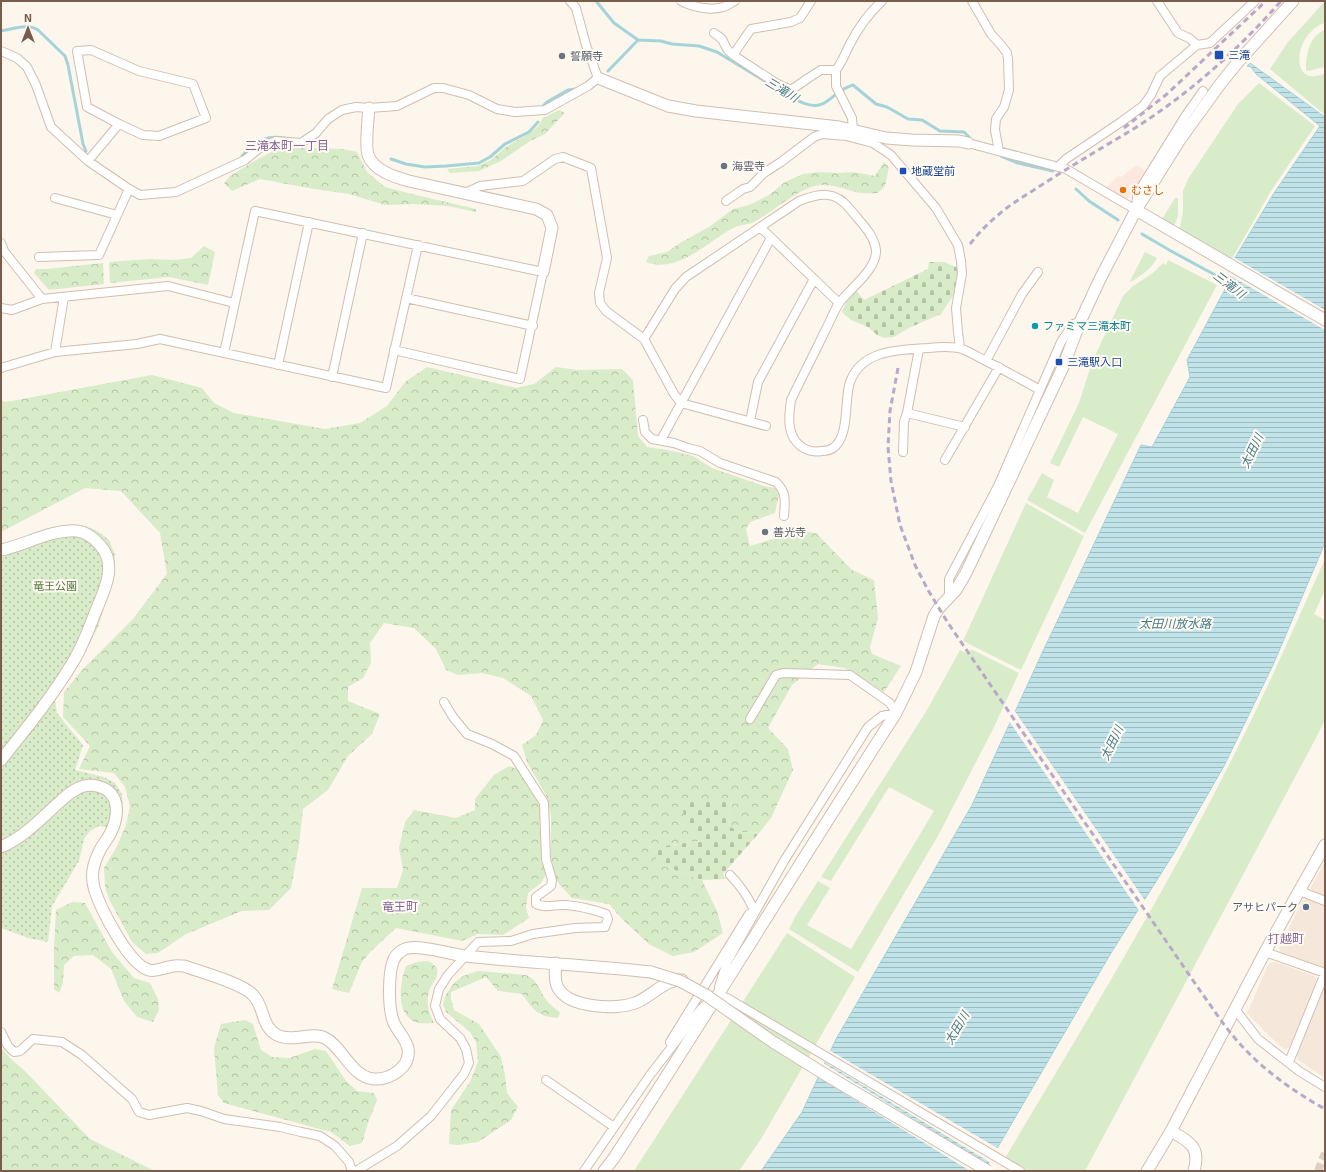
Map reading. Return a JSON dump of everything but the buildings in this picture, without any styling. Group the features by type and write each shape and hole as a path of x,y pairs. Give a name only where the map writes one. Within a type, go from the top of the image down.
{"street":[{"path":"570,1 577,4 586,45 598,78 668,106 696,111 839,127 853,130 873,139 891,155 936,208 958,245 962,274 956,308 960,348"},
{"path":"681,1 707,8 722,7 735,1"},
{"path":"733,55 751,28 791,22 800,18 811,1"},
{"path":"853,130 852,118 836,86 836,70 862,23 882,1"},
{"path":"972,1 991,34 1007,53 1009,90 1004,108 996,119 995,130 999,151"},
{"path":"1157,1 1178,33 1189,38 1197,45"},
{"path":"1059,166 1066,159 1143,106 1151,95 1160,76 1197,45 1210,43 1255,1"},
{"path":"584,1171 650,1076 701,1009 896,713 916,672 934,616 939,608 956,590 966,573 1020,448 1062,367 1080,322 1136,210 1179,141 1205,104 1238,62 1293,1"},
{"path":"714,33 722,39 727,49 733,55 776,83 791,90 821,70 836,70"},
{"path":"91,50 139,72 193,84 206,118 159,136 143,135 119,124 87,107 77,51 91,50"},
{"path":"1,51 17,58 27,67 36,85 51,127 88,161 140,195 176,192 245,160 261,147 276,141 301,142 316,133 328,119 342,110 356,107 369,108 397,106 434,88 443,88 469,95 497,109 515,112 545,110 588,86 598,78"},
{"path":"1136,210 1137,196 1142,186 1186,115 1203,91"},
{"path":"369,108 367,144 368,155 373,163 389,174 398,178 536,208 547,215 552,228 520,378 394,350"},
{"path":"88,161 119,124"},
{"path":"726,201 743,189 750,187 764,173 814,137 822,134 873,139 886,138 959,141 1066,169 1325,320"},
{"path":"465,193 480,186 523,181 555,159 562,157 591,168 607,258 599,293 600,302 606,311 644,339 674,394 681,403 766,426"},
{"path":"39,257 99,255 129,189"},
{"path":"644,339 675,289 686,278 799,200 814,195 837,196 846,203 873,239 876,251 875,259 871,267 839,303 791,400 789,416 790,428 795,441 804,449 815,452 826,451 833,448 842,435 850,382 857,370 869,359 895,350 938,347 960,348 999,367 1040,390"},
{"path":"55,198 118,215"},
{"path":"224,353 255,211 543,272"},
{"path":"278,365 309,222"},
{"path":"760,227 839,303"},
{"path":"332,377 363,233"},
{"path":"661,440 771,238"},
{"path":"1,368 55,352 137,344 160,339 386,388 418,245"},
{"path":"2,250 42,299"},
{"path":"986,361 1022,294 1038,272"},
{"path":"750,421 758,382 814,279"},
{"path":"1,308 12,310 42,299 168,286 234,303"},
{"path":"55,352 64,297"},
{"path":"406,298 532,326"},
{"path":"1020,448 1040,390 1061,342 1073,324 1080,322"},
{"path":"903,452 904,422 919,348"},
{"path":"945,460 999,367"},
{"path":"907,413 964,427"},
{"path":"643,420 645,432 652,439 661,440 700,451 720,463 776,482 782,488 785,495 784,516"},
{"path":"1,550 60,532 78,531 92,537 105,550 109,573 105,590 74,661 56,688 1,760"},
{"path":"750,719 776,675 782,673 850,675 890,703 896,713"},
{"path":"356,1171 397,1146 426,1121 464,1074 469,1063 466,1049 460,1038 440,1019 435,1006 439,989 448,975 478,942 510,941 540,933 575,928 605,927 608,919 606,914 590,908 563,905 543,907 536,904 536,898 551,886 552,880 546,859 544,803 514,756 492,744 467,734 453,717 444,702"},
{"path":"650,1076 737,932 784,862 868,727 882,716 896,713"},
{"path":"1,847 15,840 67,795 82,786 91,785 103,787 110,792 116,802 116,814 110,834 96,859 93,871 95,891 102,909 119,941 128,952 141,966 149,970 157,970 175,965 184,966 246,989 258,1001 262,1008 267,1026 272,1032 279,1036 285,1037 297,1038 319,1036 325,1038 331,1042 350,1065 363,1076 373,1079 382,1079 391,1076 402,1068 407,1061 409,1054 408,1046 394,1023 392,1015 391,976 395,959 405,948 427,948 465,956 651,972 680,981 706,995 773,1042 826,1076 988,1171"},
{"path":"1147,1171 1171,1130 1265,952 1325,845"},
{"path":"604,1171 684,1050 727,962 784,862"},
{"path":"730,875 739,884 748,897 753,908"},
{"path":"1300,891 1325,901"},
{"path":"1265,952 1325,974 1289,1062"},
{"path":"556,964 555,974 558,987 563,994 570,1000 606,1007 619,1007 635,1003 668,983 676,980 685,981 712,992 1020,1171"},
{"path":"1235,1009 1258,1039 1299,1071 1325,1087"},
{"path":"1,1032 8,1046 14,1052 20,1051 33,1040 62,1042 82,1055 132,1099 139,1112 149,1115 187,1108 224,1119 280,1127 320,1136 336,1146 349,1162 352,1171"},
{"path":"546,1080 614,1127"},
{"path":"1171,1130 1192,1144 1196,1154 1194,1171"}],"shaded area":[{"path":"1137,165 1145,171 1129,198 1127,199 1106,188 1118,176 1121,177"},
{"path":"1325,861 1325,897 1311,892 1311,887"},
{"path":"1306,899 1325,906 1325,968 1280,952 1279,948 1303,900"},
{"path":"1275,962 1315,976 1317,983 1290,1048 1284,1049 1247,1013 1269,963"},
{"path":"1325,985 1325,1078 1298,1060 1297,1053"}],"green space":[{"path":"1325,1 1324,23 1313,29 1306,38 1301,49 1299,59 1301,68 1306,74 1314,76 1325,73 1325,115 1270,69 1288,42"},
{"path":"1325,30 1325,67 1308,71 1306,70 1306,63 1308,51 1312,41 1320,32"},
{"path":"1259,83 1315,126 1271,191 1226,269 1175,240 1179,231 1183,212 1183,191 1188,179 1238,104"},
{"path":"559,110 565,113 545,134 530,141 501,161 479,171 450,173 447,169 478,166 491,160 506,147 530,133 539,125 543,118"},
{"path":"288,147 343,149 357,152 367,172 385,187 476,209 476,212 448,206 413,204 385,205 349,194 260,179 232,191 224,183 230,176 251,163 273,151"},
{"path":"884,162 889,167 885,186 878,193 859,193 827,185 815,186 795,195 754,222 733,228 692,255 681,260 669,264 658,265 646,262 649,256 667,252 709,227 733,209 749,205 769,195 785,182 803,174 819,172 854,172 875,176"},
{"path":"1175,198 1178,198 1178,216 1171,234 1158,226"},
{"path":"204,246 215,252 208,285 169,277 110,283 109,262 191,258"},
{"path":"1145,252 1157,258 1149,269 1131,282 1130,281"},
{"path":"1168,260 1217,285 1085,533 1027,500 1042,473 1054,480 1047,497 1078,513 1118,434 1083,417 1059,467 1050,463 1079,403 1092,362 1123,296 1133,286 1153,273 1163,263 1166,265"},
{"path":"929,262 944,262 958,268 957,282 953,296 941,314 911,327 894,337 884,338 877,335 868,327 851,320 842,312 855,289 864,300 928,269"},
{"path":"103,263 104,284 49,290 34,273 36,269"},
{"path":"427,367 516,388 534,384 556,367 578,370 622,369 633,380 638,436 647,447 693,456 712,468 764,486 775,488 779,495 775,513 750,522 746,529 750,546 783,536 795,530 816,533 852,570 874,580 878,618 870,647 872,654 901,666 884,692 845,668 818,664 792,685 768,728 788,749 793,770 771,818 759,833 741,832 730,827 729,818 732,802 688,828 699,841 664,846 656,859 665,866 702,880 717,911 723,933 694,952 673,956 649,944 622,919 609,904 572,898 556,880 551,857 551,816 547,797 527,762 522,745 536,735 543,720 531,696 503,678 482,673 458,675 446,670 436,649 414,628 384,623 370,643 371,663 363,678 348,687 348,701 380,714 372,734 348,756 328,790 303,809 299,845 291,888 269,910 242,911 186,934 158,953 146,954 132,942 109,899 105,887 104,868 117,846 126,825 130,806 125,787 114,773 79,769 90,746 63,717 64,692 83,669 132,620 167,574 160,533 121,491 85,488 1,532 1,401 6,402 152,375 202,388 214,403 234,413 325,429 360,423 387,406 405,382"},
{"path":"1026,503 1084,536 1021,670 963,641"},
{"name":"竜王公園","path":"82,525 96,530 109,540 115,555 113,579 98,627 85,653 55,700 57,713 83,745 75,770 104,777 115,783 122,794 123,813 120,829 99,826 90,831 84,839 79,861 52,906 48,942 28,938 1,928 1,545 67,526"},
{"path":"1325,559 1325,590 1314,614 1325,620 1325,720 1085,1171 1026,1171 1005,1158 1124,957 1182,855 1236,751 1282,655"},
{"path":"971,649 1019,673 993,729 939,834 858,972 789,929 818,881 830,888 807,925 851,949 934,811 889,787 831,881 821,877 927,710 960,650 968,654"},
{"path":"509,766 522,771 538,801 541,814 541,847 546,874 541,883 528,893 526,908 529,918 503,935 478,934 462,941 396,928 372,950 362,962 349,993 332,989 362,888 397,888 403,870 399,848 405,822 414,810 456,818 475,810 475,799 494,775"},
{"path":"693,799 732,802 729,818 730,827 741,832 759,833 723,874 726,879 702,880 665,866 656,859 657,852 664,846 699,841 688,828 681,804"},
{"path":"72,902 85,903 112,952 134,978 150,983 158,999 159,1010 153,1022 137,1017 124,1001 111,969 93,955 74,956 64,965 63,983 59,993 54,989 56,910"},
{"path":"787,933 855,977 761,1139 739,1171 634,1171"},
{"path":"417,962 431,962 437,968 437,976 431,986 428,996 430,1014 434,1023 417,1023 409,1018 404,1012 401,997 402,980 406,966"},
{"path":"478,971 525,975 530,977 536,983 548,1002 560,1013 558,1018 540,1014 522,994 498,991 486,977 451,992 454,1010 479,1024 501,1057 507,1093 518,1107 511,1120 478,1142 458,1145 449,1144 451,1110 471,1080 478,1061 476,1042 470,1032 446,1012 443,1005 445,996 454,983 463,976"},
{"path":"245,1020 253,1024 261,1050 272,1057 289,1058 315,1049 326,1051 346,1081 357,1091 374,1093 377,1100 362,1143 350,1146 331,1132 224,1103 218,1095 214,1048 221,1024"},
{"path":"1,1048 90,1139 155,1171 1,1171"}],"water":[{"name":"太田川放水路","path":"1250,63 1325,117 1325,543 1273,665 1224,766 1174,853 1111,953 984,1171 761,1171 802,1112 836,1039 972,805 1141,445 1152,447 1190,377 1187,360 1230,280 1233,261 1274,193 1320,126 1256,74 1251,67 1247,66"}],"pier":[{"path":"1233,257 1325,310 1325,330 1229,275"},
{"path":"1014,710 1146,902 1140,912 1009,721"},
{"path":"829,1050 999,1149 991,1163 823,1061"},
{"path":"823,1063 989,1166 986,1171 970,1171 816,1076"}],"waterway":[{"name":"三滝川","path":"596,1 614,23 638,40 661,41 672,44 699,46 717,52 768,83"},
{"path":"1,31 20,27 34,28 65,56 83,144 86,151"},
{"path":"608,71 638,40"},
{"name":"三滝川","path":"775,86 800,102 820,105 841,90 853,85 876,104 887,107 908,119 922,120 940,131 964,132 969,137"},
{"path":"544,105 568,90 576,89"},
{"path":"391,159 406,164 425,167 479,163 490,157 505,144 529,132 538,122"},
{"path":"242,156 256,143 266,139 278,137 285,138"},
{"name":"三滝川","path":"1001,156 1018,163 1053,171"},
{"name":"三滝川","path":"1076,189 1089,201 1118,220"},
{"name":"三滝川","path":"1142,234 1225,279 1231,284"}],"tunnel":[{"path":"1318,1171 1325,1153"}],"railway":[{"path":"1124,128 1167,94 1266,1"},
{"path":"970,244 990,222 1011,205 1135,128 1175,100 1212,70 1248,37 1281,1"},
{"path":"898,368 890,411 888,447 891,481 900,525 915,565 928,590 948,623 1225,1026 1244,1048 1265,1068 1288,1086 1325,1109"}],"place":[{"name":"三滝","path":"1219,55"},
{"name":"誓願寺","path":"562,56"},
{"name":"海雲寺","path":"724,166"},
{"name":"地蔵堂前","path":"903,171"},
{"name":"むさし","path":"1123,190"},
{"name":"ファミマ三滝本町","path":"1035,326"},
{"name":"三滝駅入口","path":"1059,362"},
{"name":"善光寺","path":"765,532"},
{"name":"アサヒパーク","path":"1306,907"}],"district":[{"name":"三滝本町一丁目","path":"287,146"},
{"name":"竜王町","path":"400,907"},
{"name":"打越町","path":"1286,939"}],"water label":[{"name":"太田川","path":"1252,451"},
{"name":"太田川","path":"1112,743"},
{"name":"太田川","path":"957,1028"}]}
